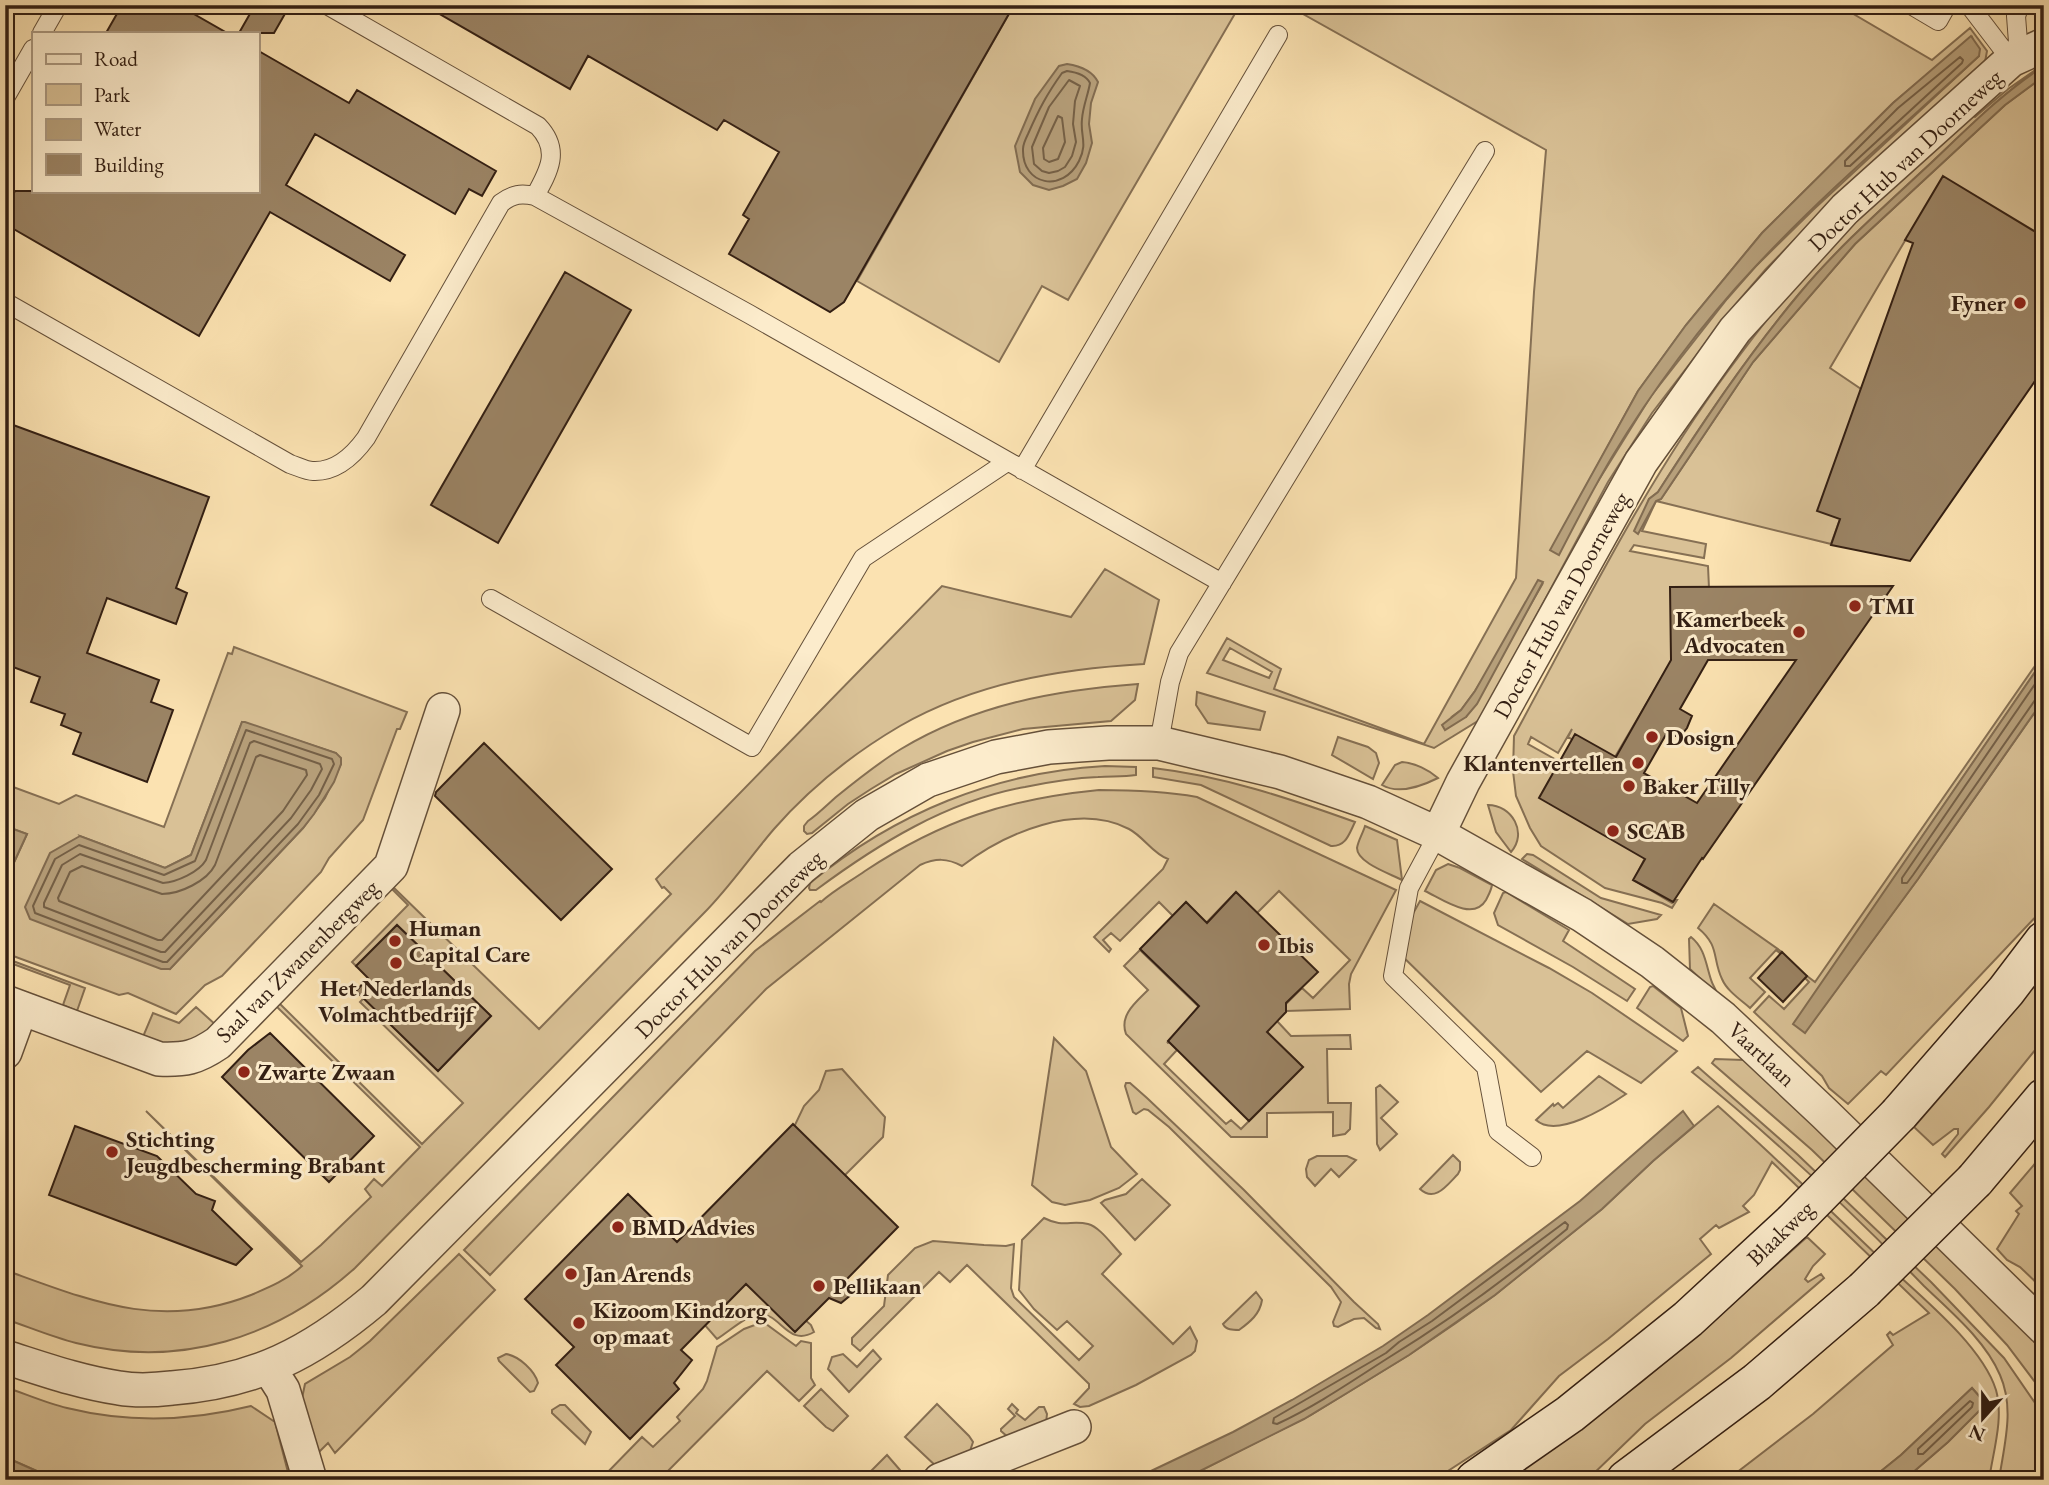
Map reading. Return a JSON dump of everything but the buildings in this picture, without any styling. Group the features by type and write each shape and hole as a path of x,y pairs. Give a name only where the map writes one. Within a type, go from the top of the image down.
{"main road":[{"name":"Blaakweg","path":"1475,1480 1570,1414 1688,1319 1793,1222 1899,1114 2006,991 2044,941"},
{"path":"1626,1480 1757,1382 1864,1290 1975,1180 2044,1098"}],"street":[{"name":"Doctor Hub van Doorneweg","path":"5,1357 75,1380 121,1389 187,1387 220,1383 269,1368 335,1331 374,1300 802,867 866,816 928,780 996,757 1049,747 1159,743 1280,772 1368,802 1438,834 1463,782 1641,462 1735,330 1845,209 2011,60 2044,45"},
{"name":"Saal van Zwanenbergweg","path":"13,1005 159,1059 181,1060 201,1055 218,1043 391,866 443,710"},
{"name":"Vaartlaan","path":"1438,834 1582,915 1652,962 1723,1018 2044,1328"},
{"path":"5,1052 13,1005"},
{"path":"269,1368 282,1390 310,1480"},
{"path":"940,1480 1074,1427"}],"lane":[{"path":"43,32 58,5"},
{"path":"327,5 538,126 546,135 551,153 550,169 535,196"},
{"path":"1911,5 1938,21 1947,5"},
{"path":"1969,5 2011,60"},
{"name":"Doctor Hub van Doorneweg","path":"2011,60 2018,42 2016,16 2020,5"},
{"path":"491,599 752,747 863,558 1014,466 1278,34"},
{"path":"5,98 32,51"},
{"path":"1159,743 1170,682 1180,653 1485,151"},
{"path":"5,302 290,464 312,471 345,462 356,452 501,203 522,193 535,196 749,314 1222,583"},
{"path":"1438,834 1409,888 1393,975 1486,1068 1497,1131 1532,1157"}],"green space":[{"path":"1014,5 1240,5 1068,300 1042,286 999,362 857,281"},
{"path":"1287,5 1838,5 1932,60 1970,28 1987,51 1985,62 1833,200 1766,269 1652,413 1608,482 1481,719 1434,748 1207,673 1227,638 1281,669 1274,689 1424,744 1516,578 1546,150","holes":["1972,37 1979,56 1813,210 1755,267 1727,299 1651,396 1551,550 1638,391 1686,325 1762,233 1893,103","1543,583 1466,717 1453,716 1475,691","1230,648 1272,672 1269,678 1223,660"]},
{"path":"2044,64 1971,125 1814,276 1743,366 1658,492 1649,499 1638,533 1656,501 1642,531 1706,544 1704,558 1634,545 1630,551 1708,566 1709,588 1675,655 1612,762 1568,737 1572,729 1558,753 1531,737 1528,744 1560,762 1645,858 1634,880 1672,903 1677,900 1672,908 1605,888 1541,846 1516,796 1513,771 1514,736 1641,504 1697,414 1756,333 1851,225 1971,113 1975,117 2008,89"},
{"path":"2044,76 2044,237 1906,239 1830,368 1861,389 1840,519 1831,544 1656,501 1661,499 1753,362 1855,244 2005,105"},
{"path":"1105,569 1159,600 1144,664 1049,674 988,689 929,711 900,726 849,760 788,814 703,914 355,1268 325,1292 293,1313 260,1329 225,1342 189,1349 152,1352 115,1350 67,1341 5,1319 5,1270 67,1292 126,1308 186,1311 218,1306 251,1295 272,1286 302,1266 146,1111 301,1262 371,1197 365,1189 374,1179 382,1186 420,1147 275,1005 278,1002 422,1144 463,1103 360,1002 364,998 438,1071 491,1016 397,925 356,966 352,962 408,905 392,886 539,1029 671,894 662,888 656,879 942,586 1071,617"},
{"path":"234,647 407,712 400,729 397,729 363,820 329,858 321,872 222,976 205,985 176,1014 128,993 119,995 5,953 5,882 27,834 5,826 5,784 59,804 76,795 164,827 228,653 232,654","holes":["242,722 336,753 341,764 325,798 303,828 170,969 80,836 165,868 191,855"]},
{"path":"2044,653 2044,659 1794,1024 1805,1032 1918,879 2044,699 2044,908 1886,1075 1881,1071 1848,1104 1754,1012 1769,996 1784,1009 1809,982 1805,978 1807,976 1815,982"},
{"path":"1138,684 1135,700 1111,721 1023,729 947,751 896,774 871,789 812,833 807,834 804,831 808,821 876,766 901,749 957,721 1016,702 1076,690"},
{"path":"1197,692 1265,712 1260,730 1208,723 1196,705"},
{"path":"1338,737 1368,747 1376,753 1379,763 1373,779 1332,755"},
{"path":"1402,762 1422,767 1438,778 1403,789 1382,785 1395,765"},
{"path":"1105,766 1136,767 1136,775 1052,782 968,803 914,826 864,856 816,890 809,888 810,883 876,836 948,800 1024,777"},
{"path":"1153,768 1230,782 1355,822 1344,842 1331,846 1201,785 1153,777"},
{"path":"1099,790 1148,791 1197,797 1396,890 1351,974 1350,1009 1286,1011 1286,1004 1302,988 1313,998 1350,960 1279,891 1257,913 1236,892 1206,923 1186,902 1173,916 1159,902 1120,941 1111,933 1103,940 1111,949 1109,952 1094,937 1163,869 1168,859 1134,832 1109,821 1065,820 1042,825 999,842 962,866 941,860 920,865 766,989 490,1275 464,1250 755,951 820,901 893,853 949,825 1035,799"},
{"path":"1488,805 1504,810 1515,821 1518,837 1511,852 1496,832"},
{"path":"1365,826 1397,840 1402,880 1368,863 1358,853 1357,848"},
{"path":"1527,854 1533,855 1601,898 1661,915 1657,919 1628,924 1522,859"},
{"path":"1448,864 1492,885 1486,900 1480,906 1473,909 1457,907 1425,891 1436,870"},
{"path":"1506,892 1569,930 1563,941 1635,989 1627,1001 1498,925 1494,913 1503,893"},
{"path":"1420,901 1592,993 1677,1051 1641,1083 1587,1051 1541,1092 1394,948"},
{"path":"1714,904 1782,952 1781,954 1776,950 1750,978 1765,992 1750,1008 1724,983 1713,947 1698,928"},
{"path":"1691,937 1702,950 1712,982 1721,998 1690,969"},
{"path":"1140,950 1200,1008 1167,1043 1177,1050 1164,1064 1226,1124 1231,1120 1241,1129 1303,1067 1262,1027 1277,1021 1291,1036 1350,1035 1351,1049 1327,1049 1328,1103 1351,1103 1350,1129 1345,1134 1333,1136 1333,1112 1267,1113 1267,1137 1231,1137 1126,1034 1124,1027 1127,1015 1148,990 1124,966"},
{"path":"5,958 85,988 77,1011 63,1005 70,985 5,961"},
{"path":"2044,971 2044,1039 1945,1157 1942,1154 1958,1134 1958,1129 1954,1129 1933,1145 1914,1127"},
{"path":"1653,986 1681,1008 1688,1036 1683,1041 1637,1008"},
{"path":"196,1007 217,1026 210,1033 174,1046 142,1039 153,1013 179,1023"},
{"path":"1054,1038 1086,1071 1111,1147 1137,1174 1119,1188 1090,1200 1065,1205 1052,1202 1032,1185"},
{"path":"1715,1059 1744,1060 2044,1346 2044,1394 2007,1345 1955,1289 1812,1150 1712,1063"},
{"path":"1698,1067 1798,1155 1931,1282 2004,1358 2044,1416 2044,1480 1999,1480 2007,1427 2007,1401 1994,1362 1976,1338 1811,1176 1692,1072"},
{"path":"842,1069 885,1117 883,1137 842,1178 793,1129 804,1106 819,1090 826,1071"},
{"path":"1599,1076 1626,1094 1595,1113 1569,1124 1545,1125 1536,1120 1553,1104 1554,1106 1558,1103 1563,1108"},
{"path":"1126,1083 1130,1083 1147,1098 1244,1190 1380,1329 1364,1318 1334,1326 1341,1302 1331,1287 1169,1127 1148,1110 1144,1109 1136,1114 1133,1112"},
{"path":"1380,1085 1398,1102 1381,1118 1397,1134 1380,1150 1377,1144 1376,1088"},
{"path":"1718,1106 1931,1305 1978,1356 1996,1390 1999,1412 1989,1480 1904,1480 1986,1404 1972,1388 1901,1455 1870,1480 1727,1480 1813,1414 1893,1345 1887,1335 1890,1332 1893,1335 1929,1313 1772,1162 1754,1195 1743,1206 1749,1212 1719,1228 1716,1225 1700,1239 1711,1254 1559,1376 1511,1430 1434,1480 1182,1480 1311,1415 1456,1323 1602,1209"},
{"path":"2044,1153 2044,1290 1997,1249 2019,1214 2016,1211 2022,1206 2010,1193"},
{"path":"1453,1155 1460,1162 1460,1170 1450,1183 1431,1194 1420,1189"},
{"path":"1317,1156 1347,1156 1356,1160 1339,1177 1331,1169 1315,1186 1307,1177 1306,1169 1309,1160"},
{"path":"1142,1179 1170,1205 1135,1240 1101,1203 1126,1194"},
{"path":"1044,1218 1056,1223 1088,1224 1101,1232 1121,1254 1102,1274 1173,1344 1190,1327 1197,1341 1195,1351 1136,1385 1089,1406 1080,1407 1074,1404 1089,1388 1089,1384 967,1265 950,1282 939,1272 860,1351 852,1344 852,1338 884,1306 888,1275 915,1248 933,1241 1006,1246 1014,1244 1011,1288 1014,1297 1079,1360 1093,1346 1067,1321 1057,1330 1034,1309 1019,1290 1022,1240"},
{"path":"1807,1237 1825,1254 1805,1279 1808,1282 1821,1274 1824,1278 1731,1358 1645,1424 1587,1480 1509,1480 1640,1383"},
{"path":"459,1254 495,1290 335,1453 328,1443 315,1456 301,1403 305,1384 350,1357 370,1341"},
{"path":"738,1269 804,1319 814,1332 798,1336 774,1319 760,1314 744,1320 717,1339 703,1323"},
{"path":"1256,1292 1262,1300 1254,1317 1239,1330 1226,1327 1223,1324"},
{"path":"760,1323 766,1324 796,1346 801,1341 811,1343 811,1378 815,1385 799,1401 767,1371 659,1480 600,1480 642,1437 653,1447 680,1421 677,1417 707,1381 717,1347 744,1329"},
{"path":"873,1350 881,1359 849,1392 828,1369 832,1357 843,1354 857,1367"},
{"path":"506,1354 521,1361 534,1374 538,1383 534,1391 530,1392 499,1361 498,1358"},
{"path":"5,1387 67,1408 136,1418 206,1415 251,1406 275,1422 290,1480 57,1480 5,1457"},
{"path":"821,1389 848,1416 833,1431 804,1406"},
{"path":"937,1404 973,1442 968,1457 938,1468 905,1437"},
{"path":"1012,1404 1018,1410 1016,1413 1025,1420 1039,1407 1044,1407 1047,1414 1046,1423 1009,1438 1001,1429 1015,1416 1008,1409"},
{"path":"565,1405 591,1432 585,1444 552,1413 552,1410"},
{"path":"887,1455 900,1470 901,1480 862,1480"}],"water":[{"path":"1971,36 1980,49 1979,56 1809,212 1716,311 1627,432 1559,555 1550,550 1638,391 1686,325 1762,233 1893,103"},
{"path":"1067,64 1085,69 1098,82 1091,103 1089,124 1092,143 1086,163 1077,179 1049,190 1033,185 1020,172 1015,146 1035,99 1059,66"},
{"path":"2044,66 2044,76 2005,105 1855,244 1753,362 1661,499 1656,501 1638,534 1634,531 1649,499 1658,492 1761,342 1814,276 1863,226 1985,112"},
{"path":"1538,580 1543,582 1477,704 1466,717 1445,730 1442,725 1461,710 1475,691"},
{"path":"2044,659 2044,699 1918,879 1805,1033 1793,1024"},
{"path":"242,722 336,753 341,758 341,764 334,782 303,828 170,969 161,969 30,919 25,907 50,853 80,836 165,868 191,855"},
{"path":"5,826 27,834 5,882"},
{"path":"1683,1111 1694,1126 1602,1209 1495,1295 1409,1355 1304,1419 1182,1480 1132,1480 1233,1432 1383,1346 1580,1201"},
{"path":"1972,1388 1986,1404 1948,1442 1904,1480 1870,1480 1901,1455"},
{"path":"5,1457 57,1480 5,1480"}],"place":[{"name":"Fyner","path":"2020,303"},
{"name":"TMI","path":"1855,606"},
{"name":"Kamerbeek Advocaten","path":"1799,632"},
{"name":"Dosign","path":"1652,737"},
{"name":"Klantenvertellen","path":"1638,763"},
{"name":"Baker Tilly","path":"1629,786"},
{"name":"SCAB","path":"1613,831"},
{"name":"Human Capital Care","path":"395,941"},
{"name":"Ibis","path":"1264,945"},
{"name":"Het Nederlands Volmachtbedrijf","path":"396,963"},
{"name":"Zwarte Zwaan","path":"244,1072"},
{"name":"Stichting Jeugdbescherming Brabant","path":"112,1152"},
{"name":"BMD Advies","path":"618,1227"},
{"name":"Jan Arends","path":"571,1274"},
{"name":"Pellikaan","path":"819,1286"},
{"name":"Kizoom Kindzorg op maat","path":"579,1323"}]}
